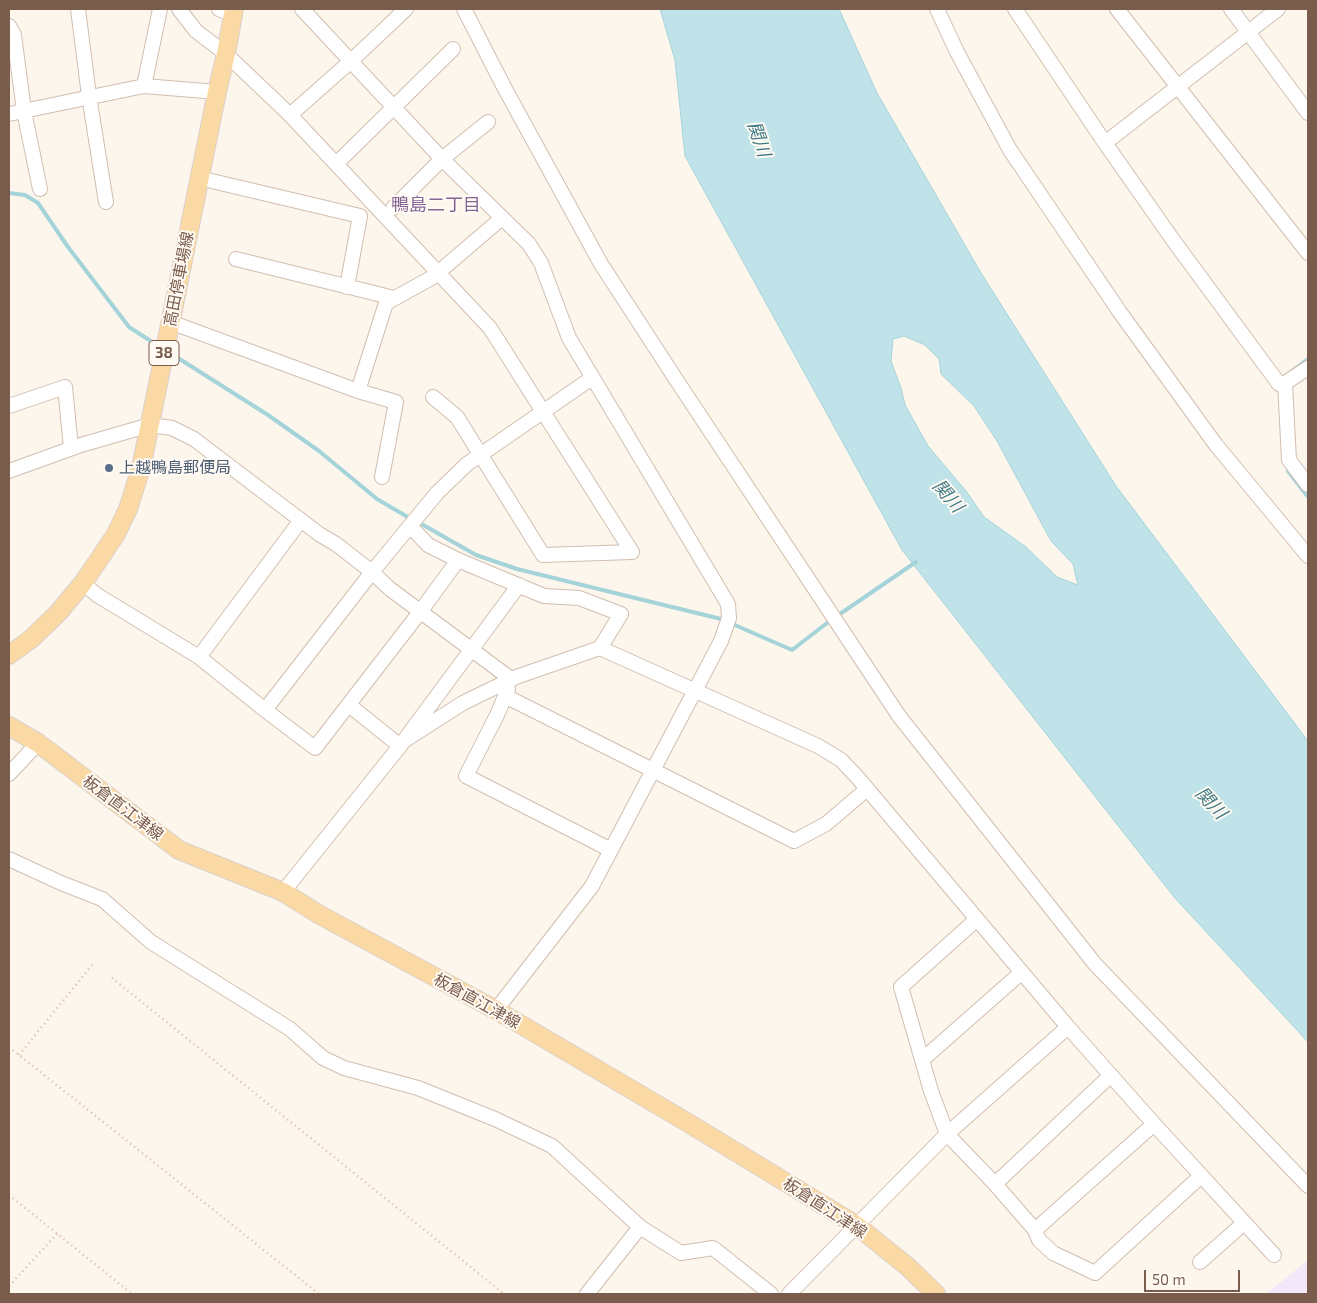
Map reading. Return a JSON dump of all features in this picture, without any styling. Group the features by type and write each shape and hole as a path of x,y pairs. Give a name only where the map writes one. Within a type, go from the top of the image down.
{"main road":[{"name":"高田停車場線","path":"9,656 31,639 59,612 83,583 116,534 128,509 141,468 199,178 226,54 228,11"},
{"name":"板倉直江津線","path":"9,726 38,743 178,850 283,892 320,915 496,1010 685,1121 856,1225 908,1267 936,1294"}],"street":[{"path":"78,9 89,96 106,202"},
{"path":"144,86 160,9"},
{"path":"179,9 196,31 226,54 290,115 490,328 632,552 543,554 482,455 456,418 433,397"},
{"path":"302,9 442,159 529,244 541,263 569,338 728,604 729,618 722,641 592,886 496,1010"},
{"path":"464,9 504,87 602,264 679,384 900,716 1095,964 1308,1186"},
{"path":"937,9 1010,150 1113,303 1216,445 1308,556"},
{"path":"1015,9 1173,240 1279,384 1286,383 1308,368"},
{"path":"1117,9 1308,253"},
{"path":"1230,9 1308,113"},
{"path":"1105,143 1278,9"},
{"path":"290,115 351,61 399,11"},
{"path":"9,26 14,34 24,111 40,189"},
{"path":"336,164 453,49"},
{"path":"9,114 144,86 217,92"},
{"path":"393,208 442,159 488,122"},
{"path":"199,178 360,216 347,287"},
{"path":"358,392 386,303 438,272 502,218"},
{"path":"236,259 394,298"},
{"path":"170,322 358,392 396,402 382,476"},
{"path":"265,710 372,572 438,493 467,464 592,378"},
{"path":"1286,383 1289,460 1308,485"},
{"path":"9,406 64,387 71,448"},
{"path":"9,472 71,448 150,424 172,428 194,439 318,534 336,544 372,572 390,590 512,679"},
{"path":"199,657 301,520"},
{"path":"403,743 463,703 512,679 600,648 621,614 579,598 544,596 458,560 428,545 410,526"},
{"path":"83,583 97,595 199,657 315,748 458,560"},
{"path":"283,892 403,743 519,585"},
{"path":"600,648 818,746 841,760 1068,1027 1274,1255"},
{"path":"512,679 466,776 611,850"},
{"path":"505,696 794,841 826,824 867,789"},
{"path":"349,705 403,743"},
{"path":"9,774 38,743"},
{"path":"9,859 61,883 102,899 151,942 290,1029 323,1058 344,1068 418,1088 494,1119 552,1146 640,1227 681,1253 713,1248 771,1294"},
{"path":"977,919 901,987 931,1091 947,1134 995,1184 1035,1230 1039,1240 1053,1253 1095,1273 1201,1176"},
{"path":"922,1060 1022,972"},
{"path":"789,1294 947,1134 1068,1027"},
{"path":"995,1184 1111,1075"},
{"path":"1035,1230 1154,1124"},
{"path":"1200,1262 1244,1223"},
{"path":"587,1294 640,1227"}],"path":[{"path":"20,1055 93,964"},
{"path":"112,978 504,1294"},
{"path":"9,1047 319,1294"},
{"path":"9,1195 132,1294"},
{"path":"9,1286 57,1234"}],"shaded area":[{"path":"1308,1260 1308,1294 1266,1294"}],"water":[{"name":"関川","path":"660,9 839,9 877,93 981,273 1116,486 1308,741 1308,1042 1174,897 902,550 685,156 675,60","holes":["904,336 925,345 939,359 941,374 974,406 997,441 1051,541 1073,564 1078,585 1057,577 1026,547 984,517 966,491 928,446 905,405 891,361 893,339"]}],"waterway":[{"path":"9,193 25,195 38,203 68,247 129,327 160,347"},
{"path":"170,353 268,415 319,451 377,499 411,519"},
{"path":"1292,371 1308,359"},
{"path":"1288,471 1308,497"},
{"path":"418,522 476,555 517,569 721,619 792,650 831,620"},
{"path":"837,616 916,562"}],"place":[{"name":"上越鴨島郵便局","path":"109,468"}],"district":[{"name":"鴨島二丁目","path":"436,205"}]}
